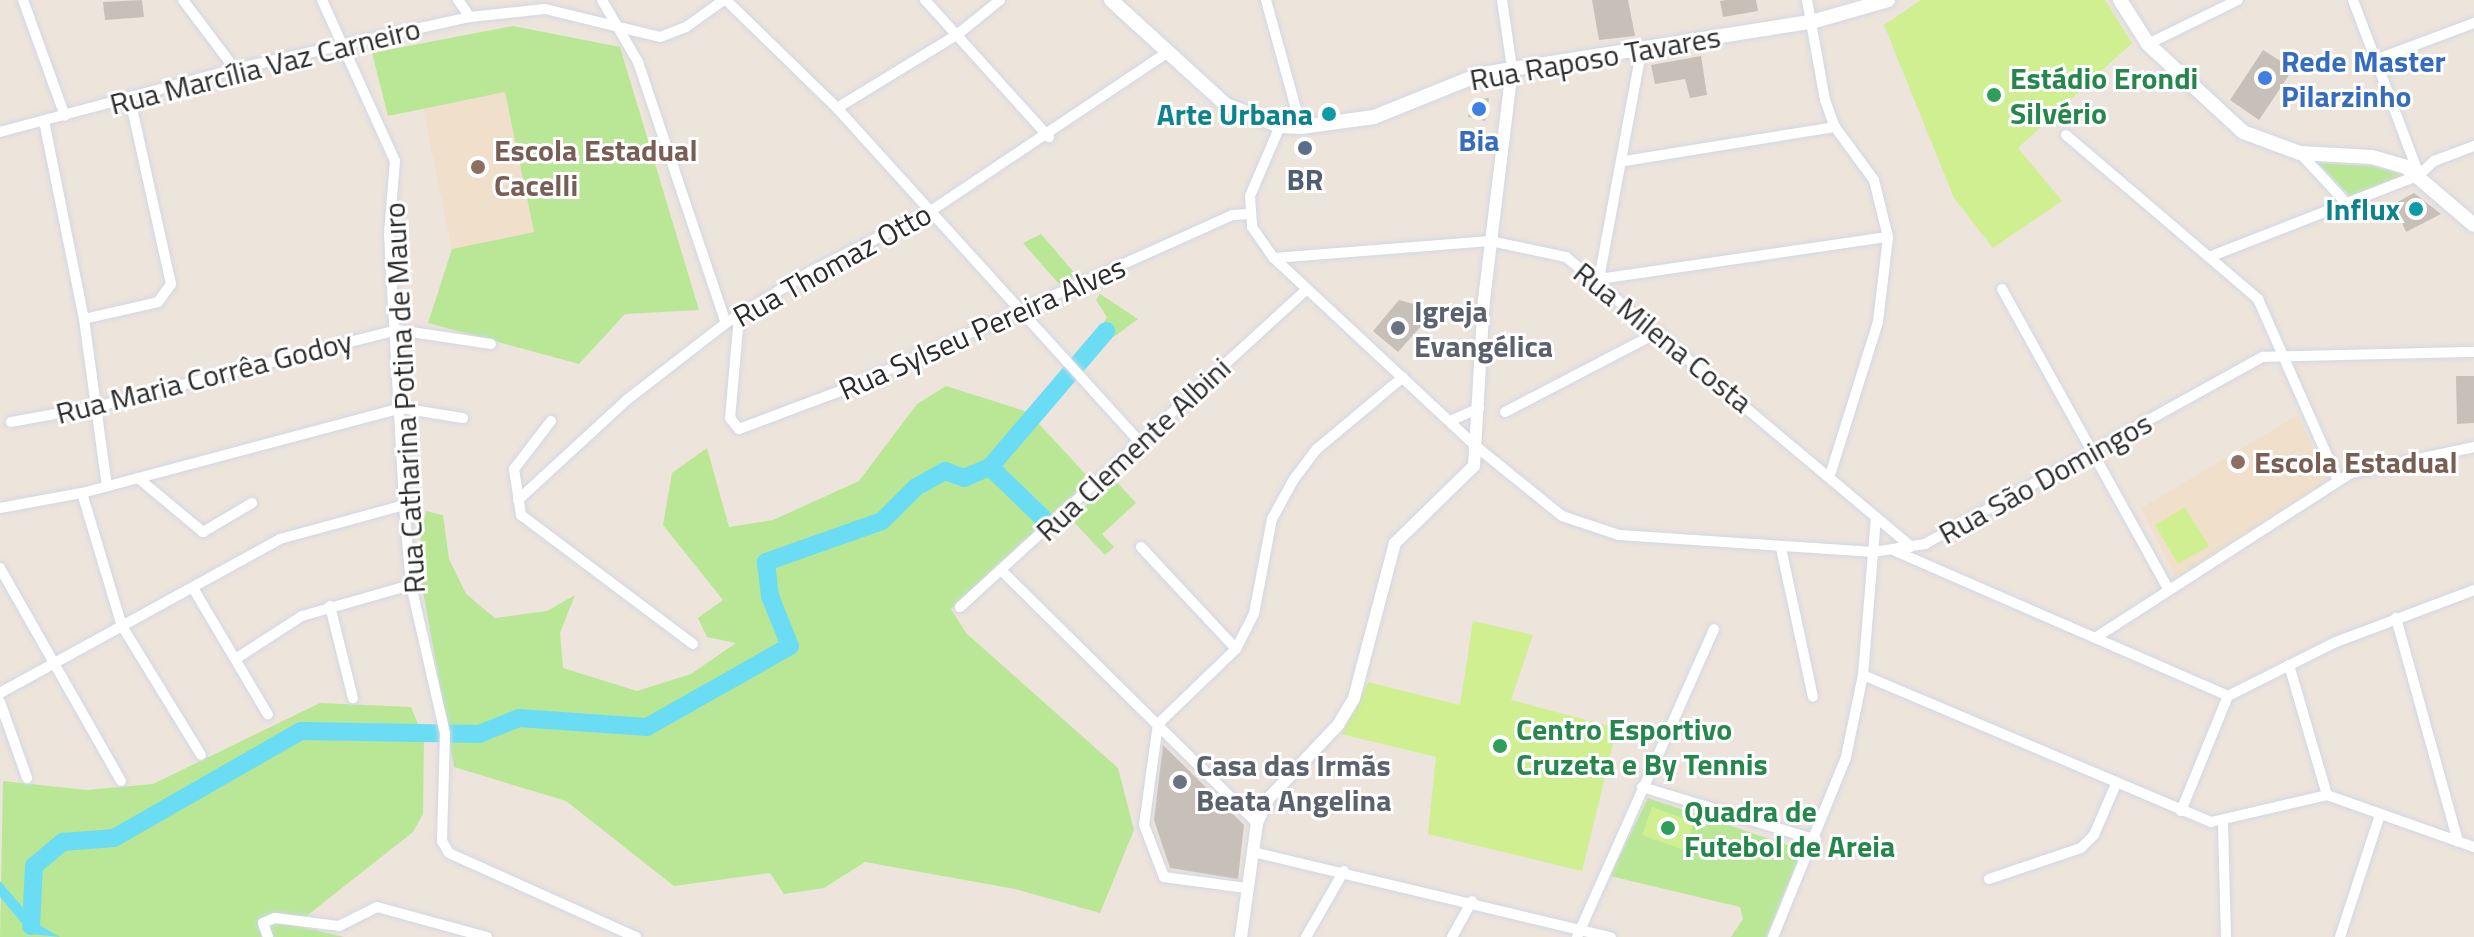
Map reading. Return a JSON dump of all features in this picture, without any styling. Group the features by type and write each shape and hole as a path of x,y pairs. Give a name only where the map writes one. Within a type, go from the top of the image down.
{"main road":[{"name":"Rua Raposo Tavares","path":"1111,0 1165,54 1226,105 1280,126 1301,127 1374,117 1449,84 1512,68 1811,22 1888,0"},
{"path":"2120,0 2148,44 2243,132 2300,153 2372,157 2419,175 2474,225"}],"street":[{"path":"23,0 65,116"},
{"path":"183,0 235,69"},
{"name":"Rua Catharina Potina de Mauro","path":"322,0 345,44 395,161 389,234 398,330 404,505 411,585 445,734 442,841 449,853 636,937"},
{"path":"458,0 470,17"},
{"path":"602,0 624,31 726,323"},
{"path":"725,0 837,108 1140,442"},
{"name":"Rua Marcília Vaz Carneiro","path":"0,132 235,69 470,17 545,9 624,31 660,37 686,27 725,0"},
{"path":"925,0 1049,137"},
{"path":"837,108 958,34 1000,0"},
{"path":"1268,0 1301,127"},
{"path":"1241,937 1257,823 1268,799 1338,725 1354,698 1395,543 1465,477 1478,448 1490,241 1512,68 1502,0"},
{"path":"1807,0 1835,127 1874,180 1888,237 1878,322 1830,475"},
{"path":"2148,44 2238,0"},
{"path":"2353,0 2419,175"},
{"path":"2375,60 2474,23"},
{"path":"1642,47 1625,161 1599,279 1888,237"},
{"name":"Rua Thomaz Otto","path":"518,500 628,399 726,323 810,272 929,212 1049,137 1165,54"},
{"path":"84,319 158,302 167,294 171,284 130,99"},
{"path":"44,121 84,319 99,406 107,486"},
{"path":"1250,214 1250,196 1280,126"},
{"path":"1625,161 1835,127"},
{"path":"2066,135 2258,299 2280,355 2338,480"},
{"path":"2209,257 2419,175 2434,161 2474,146"},
{"path":"2300,153 2347,204"},
{"name":"Rua São Domingos","path":"1250,214 1274,258 1305,291 1478,448 1562,516 1588,529 1781,548 1873,552 1911,547 1925,544 2093,453 2255,360 2280,355 2474,352"},
{"name":"Rua Sylseu Pereira Alves","path":"739,316 732,426 739,429 1021,312 1233,215 1250,214"},
{"name":"Rua Milena Costa","path":"1274,258 1490,241 1548,250 1599,279 1911,547"},
{"path":"2002,289 2169,590"},
{"name":"Rua Clemente Albini","path":"960,607 1305,291"},
{"name":"Rua Maria Corrêa Godoy","path":"11,422 99,406 398,330 491,344"},
{"path":"1505,412 1659,332"},
{"path":"1246,888 1164,877 1144,825 1158,724 1236,649 1254,614 1281,499 1317,449 1403,377"},
{"path":"0,508 82,493 401,408 463,418"},
{"path":"1450,421 1479,408"},
{"path":"551,421 514,469 521,515 693,644"},
{"path":"2095,638 2338,480 2376,464 2474,447"},
{"path":"138,478 203,532 252,503"},
{"path":"82,493 122,626 201,755"},
{"path":"0,693 280,539 404,505"},
{"path":"1773,937 1816,840 1846,757 1863,675 1876,518"},
{"path":"1925,544 1928,566"},
{"path":"1141,547 1236,649"},
{"path":"1781,548 1813,697"},
{"path":"1893,550 2228,696"},
{"path":"0,568 121,781"},
{"path":"1001,570 1257,823"},
{"path":"237,658 302,616 411,585"},
{"path":"193,588 268,715"},
{"path":"2181,811 2228,696 2289,665 2396,618 2474,590"},
{"path":"330,606 353,698"},
{"path":"2396,618 2458,842"},
{"path":"1579,933 1714,629"},
{"path":"2289,665 2327,795"},
{"path":"1863,675 2181,811 2223,823 2327,795 2379,818 2474,847"},
{"path":"0,702 27,778"},
{"path":"1989,879 2081,848 2094,835 2116,784"},
{"path":"1642,787 1816,840"},
{"path":"2340,937 2379,818"},
{"path":"2223,823 2226,937"},
{"path":"1253,852 1472,901 1579,933 1611,937"},
{"path":"1306,937 1344,871"},
{"path":"1452,937 1472,901"},
{"path":"268,937 263,923 275,918 339,926 377,907 487,937"}],"shaded area":[{"name":"Escola Estadual Cacelli","path":"505,92 534,232 452,249 423,109"},
{"path":"2298,415 2327,480 2176,578 2141,508"}],"green space":[{"name":"Estádio Erondi Silvério","path":"1921,0 2105,0 2132,43 2018,148 2062,201 1993,248 1954,198 1884,25"},
{"path":"513,26 620,47 699,310 625,314 579,364 428,323 452,249 534,232 505,92 388,116 372,53"},
{"path":"2318,163 2373,166 2403,175 2350,196"},
{"path":"1041,234 1077,276 1059,284 1023,243"},
{"path":"1100,294 1138,319 1114,337 1101,327 1107,317 1096,300"},
{"path":"946,386 1028,412 1090,479 951,609 966,633 1118,768 1134,830 1100,913 1015,889 865,862 824,888 784,894 770,873 674,886 566,801 454,767 417,557 426,511 443,515 449,559 466,594 495,618 547,611 575,595 560,633 563,668 637,691 691,674 736,643 707,637 698,618 723,600 663,525 672,473 707,448 729,527 773,520 859,481 917,404"},
{"path":"1114,479 1136,503 1102,534 1114,547 1105,555 1071,519"},
{"path":"2185,507 2209,546 2178,564 2155,525"},
{"name":"Centro Esportivo Cruzeta e By Tennis","path":"1473,621 1533,635 1511,700 1617,728 1582,871 1428,834 1436,757 1341,734 1368,682 1460,705"},
{"path":"320,703 411,707 424,739 423,814 413,832 295,925 344,937 0,937 3,781 86,790 153,784"},
{"path":"1648,798 1802,850 1766,937 1731,937 1743,919 1740,907 1610,876"},
{"name":"Quadra de Futebol de Areia","path":"1652,807 1694,822 1684,850 1642,835"}],"water":[{"path":"0,881 36,923 60,937 31,934 0,897"}],"building":[{"path":"142,0 144,17 105,20 103,2"},
{"path":"1592,0 1628,0 1635,36 1599,40"},
{"path":"1756,0 1758,11 1723,17 1720,1"},
{"name":"Rede Master Pilarzinho","path":"2263,50 2293,69 2259,120 2230,100"},
{"path":"1701,56 1707,95 1690,98 1685,79 1655,84 1651,65"},
{"name":"Bia","path":"1489,98 1485,121 1468,117 1472,100"},
{"name":"Influx","path":"2414,193 2441,214 2406,232 2394,204"},
{"name":"Igreja Evangélica","path":"1399,300 1417,305 1423,324 1398,352 1373,331"},
{"path":"2456,376 2474,376 2474,423 2457,424"},
{"name":"Casa das Irmãs Beata Angelina","path":"1163,745 1244,825 1238,879 1170,868 1154,820"}],"waterway":[{"path":"31,926 34,866 63,842 114,838 301,731 479,734 519,718 647,727 790,646 770,596 766,562 882,521 916,487 945,471 964,478 990,467 1106,331"},
{"path":"990,467 1050,525"}],"place":[{"name":"Rede Master Pilarzinho","path":"2265,78"},
{"name":"Estádio Erondi Silvério","path":"1994,95"},
{"name":"Bia","path":"1479,109"},
{"name":"Arte Urbana","path":"1329,114"},
{"name":"BR","path":"1305,148"},
{"name":"Escola Estadual Cacelli","path":"478,167"},
{"name":"Influx","path":"2416,209"},
{"name":"Igreja Evangélica","path":"1398,328"},
{"name":"Escola Estadual","path":"2238,462"},
{"name":"Centro Esportivo Cruzeta e By Tennis","path":"1500,746"},
{"name":"Casa das Irmãs Beata Angelina","path":"1180,782"},
{"name":"Quadra de Futebol de Areia","path":"1668,828"}]}
